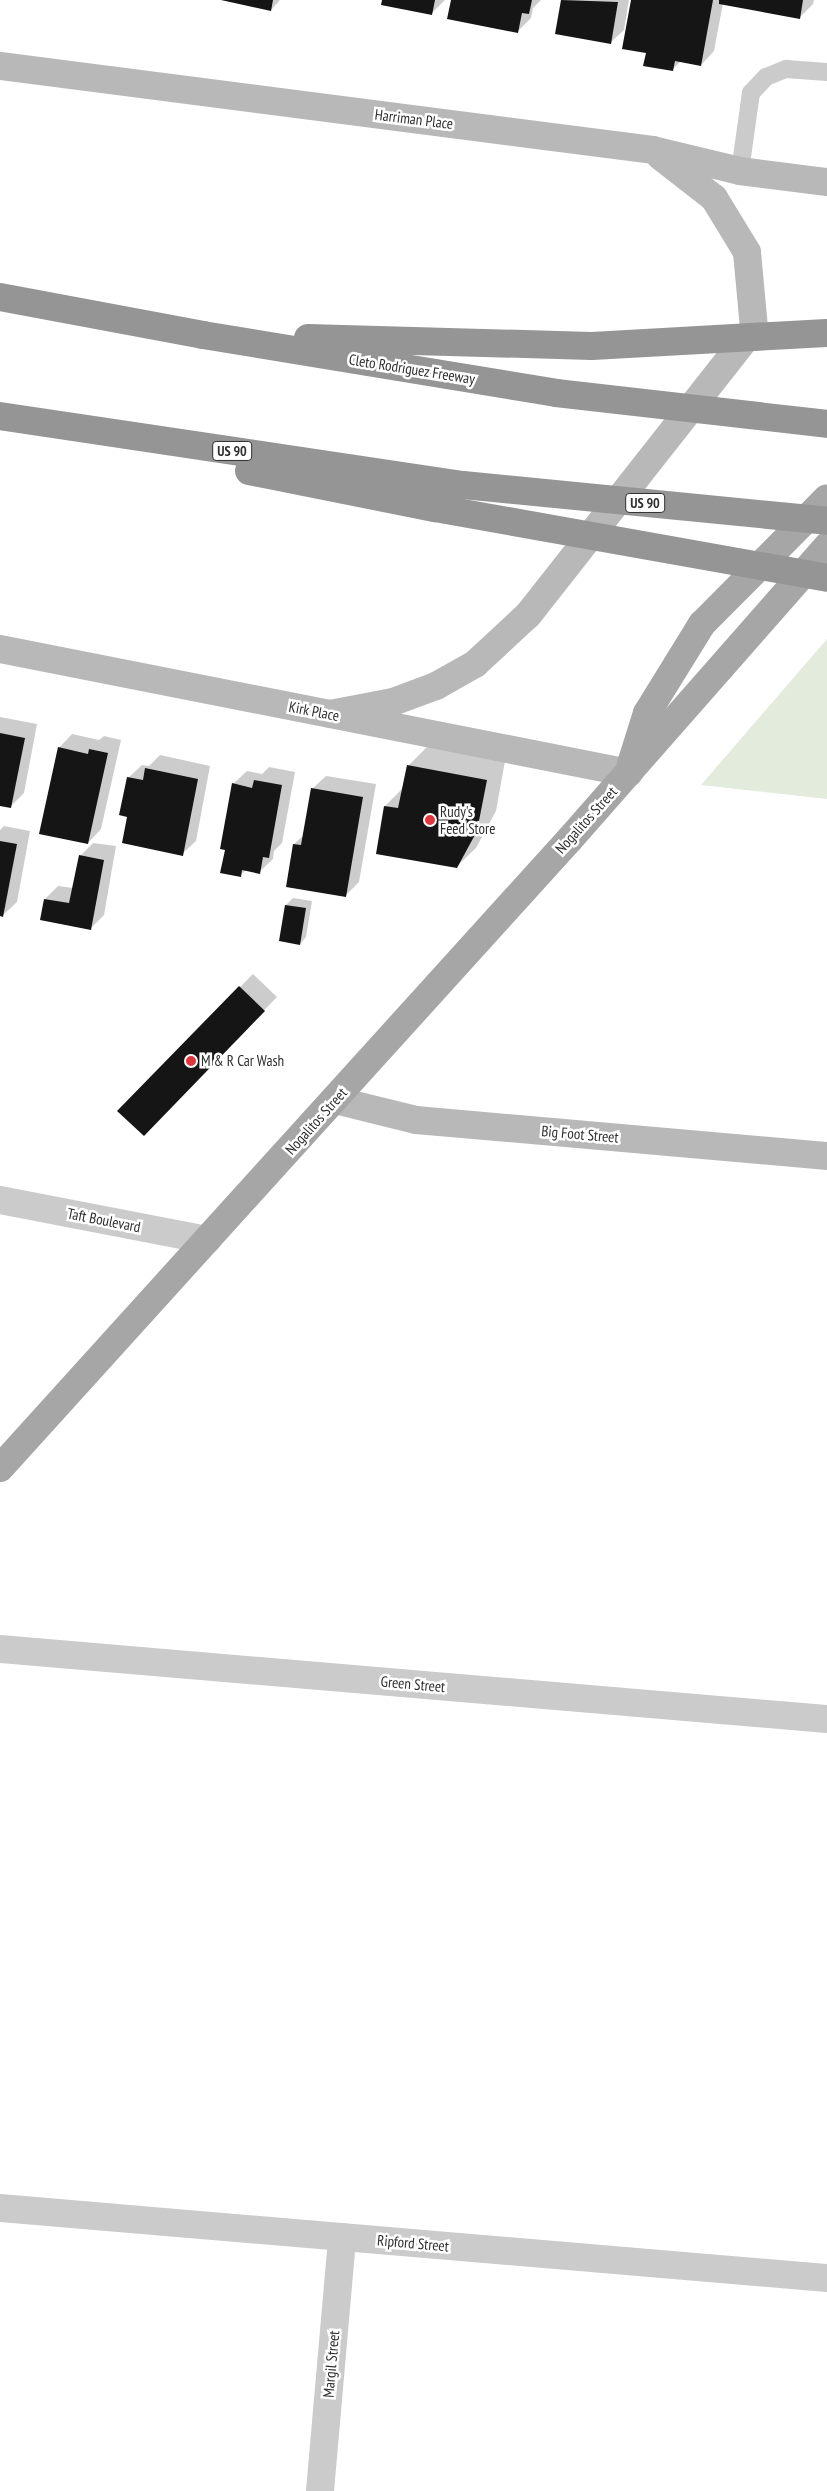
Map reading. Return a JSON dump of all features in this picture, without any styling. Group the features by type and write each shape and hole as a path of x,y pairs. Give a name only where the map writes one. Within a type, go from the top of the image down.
{"highway":[{"name":"Cleto Rodriguez Freeway","path":"0,297 203,335 556,393 827,424"},
{"path":"203,335 592,346 827,333"},
{"name":"US 90","path":"0,416 463,485 827,520"},
{"path":"0,422 435,508 827,578"}],"main road":[{"name":"Harriman Place","path":"0,66 653,150 740,171 827,182"},
{"path":"330,714 393,702 436,686 475,664 528,615 754,328 747,252 714,198 653,150"},
{"name":"Nogalitos Street","path":"628,773 646,713 702,624 827,498"},
{"name":"Nogalitos Street","path":"0,1468 335,1100 628,773 827,546"},
{"name":"Kirk Place","path":"0,649 628,773"},
{"name":"Big Foot Street","path":"335,1100 416,1120 827,1156"}],"street":[{"name":"Taft Boulevard","path":"0,1200 207,1240"},
{"name":"Green Street","path":"0,1649 827,1719"},
{"name":"Ripford Street","path":"0,2208 827,2278"},
{"name":"Margil Street","path":"320,2491 342,2237"}],"lane":[{"path":"740,171 751,93 766,77 786,69 827,72"}],"green space":[{"path":"827,639 827,799 701,785"}],"building":[{"path":"221,0 273,0 271,11"},
{"path":"382,0 435,0 432,15 381,5"},
{"path":"451,0 532,0 529,14 522,13 518,33 447,19"},
{"path":"561,0 618,2 611,44 555,34"},
{"path":"631,0 713,0 701,66 675,61 673,71 643,66 646,53 622,49"},
{"path":"719,0 803,0 800,19 719,4"},
{"path":"0,733 25,738 11,808 0,806"},
{"path":"58,747 88,754 89,749 108,753 88,844 39,834"},
{"name":"Rudy's Feed Store","path":"407,765 487,780 477,831 457,868 376,854 384,806 398,808"},
{"path":"145,768 198,779 183,856 122,843 127,817 119,815 127,777 143,780"},
{"path":"254,780 282,785 269,858 263,857 260,874 242,870 241,877 220,873 225,850 220,849 232,783 252,788"},
{"path":"311,788 363,797 346,897 286,887 293,844 301,845"},
{"path":"0,841 17,844 3,917 0,916"},
{"path":"79,855 104,860 91,930 40,920 44,899 69,903"},
{"path":"285,905 306,908 300,945 279,941"},
{"name":"M & R Car Wash","path":"239,986 265,1011 144,1136 117,1111"}],"place":[{"name":"Rudy's Feed Store","path":"430,820"},
{"name":"M & R Car Wash","path":"191,1061"}]}
